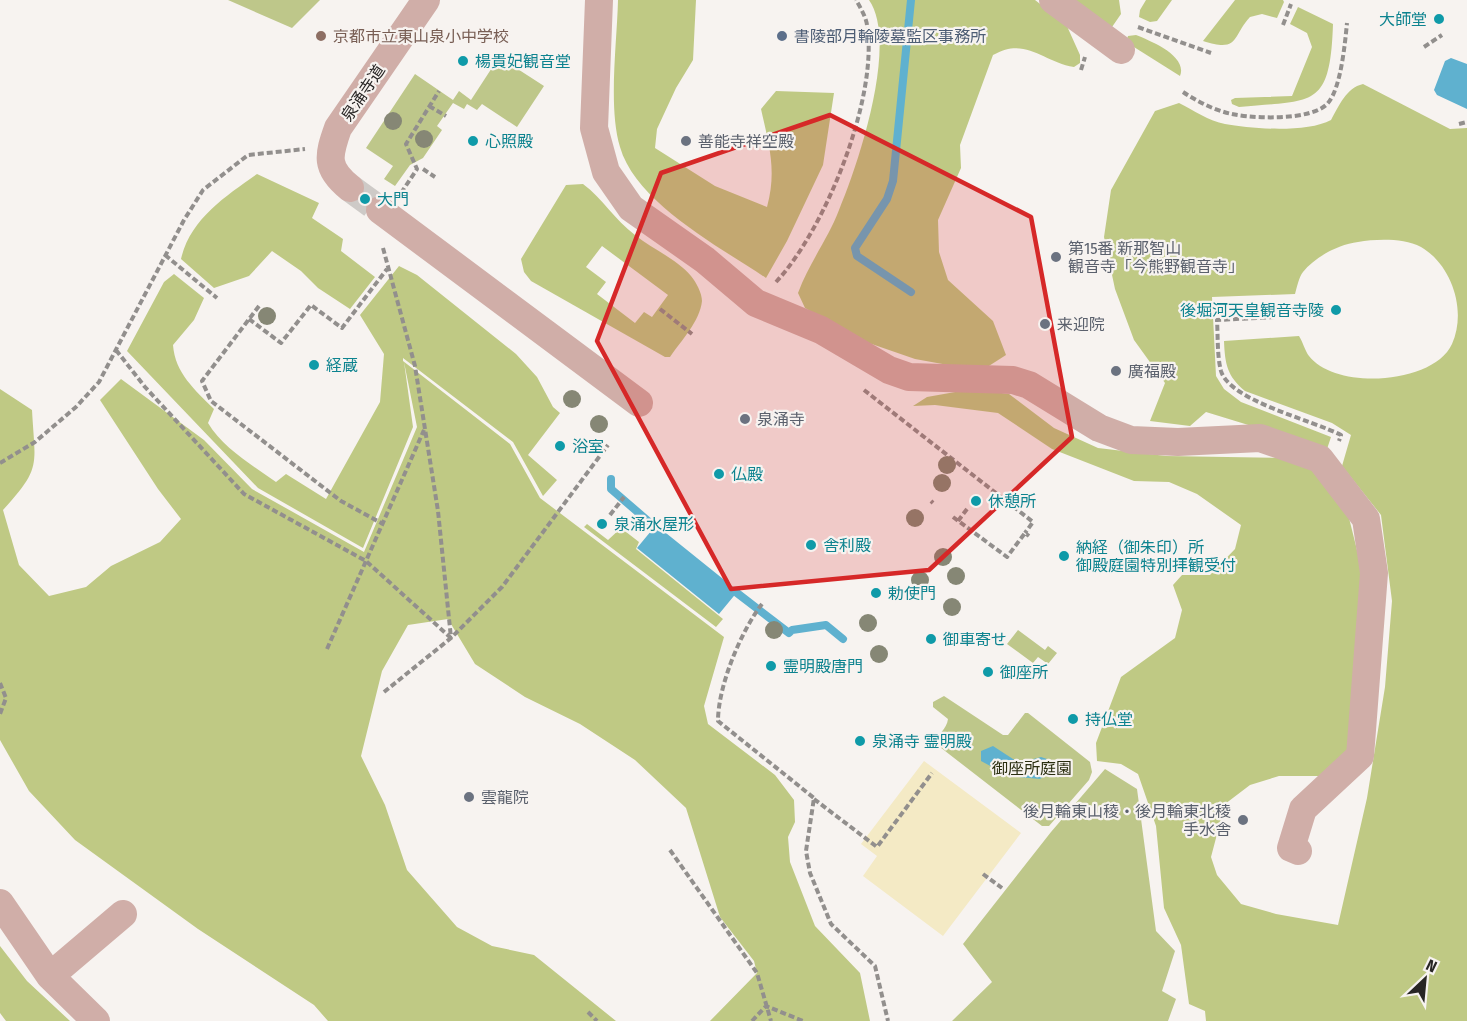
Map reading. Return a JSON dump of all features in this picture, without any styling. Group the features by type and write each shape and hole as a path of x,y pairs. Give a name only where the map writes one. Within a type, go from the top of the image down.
{"street":[{"name":"泉涌寺道","path":"330,152 338,128 426,0"},
{"path":"599,0 594,128 606,172 632,208 705,260 756,303 821,330 889,370 909,377 1013,380 1029,385 1099,428 1131,440 1178,442 1260,438 1320,459 1366,519 1374,573 1360,756 1303,808 1291,848 1298,851"},
{"path":"1053,0 1121,50"},
{"path":"330,152 333,172 350,188"},
{"path":"383,212 639,403"},
{"path":"0,903 50,976 96,1021"},
{"path":"50,976 123,915"}],"path":[{"path":"756,303 792,265 825,207 855,131 867,72 867,24 856,0"},
{"path":"1283,25 1291,4"},
{"path":"1183,92 1225,112 1259,118 1315,111 1328,103 1341,69 1347,23"},
{"path":"1152,32 1211,52"},
{"path":"1424,47 1442,35"},
{"path":"383,212 417,169 406,144 439,91"},
{"path":"429,106 446,116"},
{"path":"1460,124 1467,122"},
{"path":"0,463 35,442 76,407 99,382 165,255 203,190 248,155 303,149 330,152"},
{"path":"423,169 435,177"},
{"path":"165,255 217,298"},
{"path":"249,319 281,343 311,305 342,328 388,268 415,366 438,511 451,638"},
{"path":"259,306 201,381 211,401 341,501 383,524"},
{"path":"660,309 692,334"},
{"path":"1275,317 1217,320 1221,370 1227,384 1248,399 1319,424 1341,435"},
{"path":"116,350 145,387 244,494 366,561 451,638"},
{"path":"857,384 1033,522 1027,534 1007,557 953,517"},
{"path":"327,649 425,429"},
{"path":"384,692 451,638 502,587 608,445"},
{"path":"610,515 624,497"},
{"path":"958,521 967,509"},
{"path":"761,604 753,615 722,688 718,721 877,847 932,773"},
{"path":"0,683 6,698 0,714"},
{"path":"814,798 806,851 810,873 831,924 875,966 888,1021"},
{"path":"670,850 757,973 771,1021"},
{"path":"984,874 1002,888"},
{"path":"752,1021 766,1006"},
{"path":"766,1006 803,1021"},
{"path":"588,1012 597,1021"}],"highlighted area":[{"path":"830,115 1031,217 1072,437 929,570 731,589 597,341 661,173"}],"green space":[{"path":"228,0 320,0 292,28"},
{"path":"618,0 696,0 693,60 676,88 657,129 655,148 715,186 767,207 772,169 761,109 776,91 834,93 823,165 787,241 766,278 704,238 661,205 643,187 629,167 620,147 614,113"},
{"path":"869,0 1035,0 1066,24 1080,55 1080,63 1074,67 1025,49 1015,48 993,55 960,145 961,168 938,220 939,252 948,280 993,321 1006,355 981,371 915,359 863,341 805,308 798,293 835,221 865,135 878,73 880,45 877,20"},
{"path":"1072,0 1119,0 1121,14 1112,27"},
{"path":"1146,0 1172,0 1157,21 1150,22 1139,17"},
{"path":"1235,0 1283,0 1284,2 1277,18 1262,14 1250,17 1234,41 1229,44 1203,41"},
{"path":"1298,7 1333,24 1328,72 1322,86 1313,95 1301,100 1239,107 1232,104 1231,100 1235,98 1292,96 1312,47 1307,33 1290,24"},
{"path":"1136,35 1159,45 1174,56 1179,62 1180,76 1126,42 1128,36"},
{"path":"499,57 544,86 517,127 482,104 477,110 467,104 464,109 453,103 437,126 442,130 423,158 410,165 395,186 384,179 393,166 366,148 415,74 453,100 459,91 471,100"},
{"path":"1363,84 1450,129 1467,128 1467,1021 1206,1021 1205,1011 1189,1004 1181,945 1164,908 1156,826 1138,774 1121,764 1097,761 1096,743 1121,677 1175,638 1182,610 1173,585 1182,575 1210,575 1235,549 1241,525 1197,494 1169,482 1134,481 1052,449 998,413 935,405 913,406 927,397 972,389 1009,394 1054,428 1098,448 1166,456 1291,458 1322,475 1345,502 1364,578 1348,756 1330,776 1279,776 1250,785 1225,804 1211,857 1217,875 1241,904 1276,914 1338,925 1367,798 1385,687 1392,601 1381,515 1342,466 1351,435 1332,423 1245,391 1234,380 1228,369 1224,341 1299,336 1309,356 1322,367 1340,375 1384,378 1406,375 1426,368 1442,357 1452,344 1458,317 1454,290 1441,265 1421,247 1406,242 1382,240 1351,243 1321,256 1303,272 1295,294 1212,297 1216,376 1224,389 1241,402 1331,437 1327,449 1206,412 1190,426 1150,421 1165,383 1134,340 1115,289 1104,237 1111,190 1155,111 1179,103 1219,123 1264,128 1308,127 1331,120 1348,93"},
{"path":"257,174 319,203 312,218 343,239 341,251 375,277 350,309 318,288 301,271 272,251 249,276 214,288 181,259 192,232 201,220 222,200"},
{"path":"583,184 628,229 679,264 695,281 702,298 701,308 670,357 665,357 531,281 524,272 521,259 566,185","holes":["602,246 668,295 652,317 644,312 635,323 597,294 606,282 586,267"]},
{"path":"399,266 417,275 516,354 537,377 553,407 560,413 528,455 557,480 543,496 513,442 403,358 403,361 510,444 540,498 724,637 704,706 708,724 775,775 794,800 795,822 788,837 790,862 815,926 860,973 870,1021 710,1021 757,973 754,961 720,917 686,808 635,760 580,724 525,697 475,664 448,619 408,625 382,671 361,756 385,805 407,870 457,927 492,946 534,955 616,1021 328,1021 314,1005 198,929 75,840 29,791 0,740 0,389 32,410 33,465 16,496 3,510 19,565 49,596 86,587 111,566 160,542 181,519 158,489 100,400 121,379 204,440 252,489 364,552 417,427 404,362 413,427 363,548 258,488 127,351 164,282 174,274 204,298 194,320 173,345 182,373 214,409 208,423 214,432 230,448 276,482 286,474 326,499 380,402 384,354 360,315"},
{"path":"587,524 608,540 621,528 639,542 636,549 723,619 716,627 584,527"},
{"path":"1018,630 1045,650 1048,646 1057,653 1048,664 1038,657 1033,663 1007,644"},
{"name":"御座所庭園","path":"944,696 1003,735 1008,735 1025,713 1028,713 1090,762 1092,772 1089,780 1049,826 1042,826 936,744 948,719 933,707 933,702"},
{"path":"1105,769 1137,789 1156,931 1175,951 1162,991 1176,999 1168,1021 952,1021 992,982 963,944 1051,832"},
{"path":"0,946 27,981 70,1021 6,1021 0,1013"}],"sand":[{"path":"924,761 1021,833 943,936 863,876 877,856 861,844"}],"water":[{"path":"1451,58 1467,64 1467,109 1437,95 1434,90 1445,61"},
{"path":"656,525 738,591 719,614 637,548"},
{"path":"993,746 1019,763 1041,757 1050,760 1049,768 1040,779 1009,776 981,761 981,751"}],"waterway":[{"path":"911,0 893,181 887,199 855,248 857,256 911,292"},
{"path":"611,479 611,489 655,527"},
{"path":"737,593 789,633 792,630 826,625 843,639"}],"tunnel":[{"path":"350,188 380,210"}],"place":[{"name":"大師堂","path":"1439,19"},
{"name":"京都市立東山泉小中学校","path":"321,36"},
{"name":"書陵部月輪陵墓監区事務所","path":"782,36"},
{"name":"楊貴妃観音堂","path":"463,61"},
{"name":"心照殿","path":"473,141"},
{"name":"善能寺祥空殿","path":"686,141"},
{"name":"大門","path":"365,199"},
{"name":"第15番 新那智山 観音寺「今熊野観音寺」","path":"1056,257"},
{"name":"後堀河天皇観音寺陵","path":"1336,310"},
{"name":"来迎院","path":"1045,324"},
{"name":"経蔵","path":"314,365"},
{"name":"廣福殿","path":"1116,371"},
{"name":"泉涌寺","path":"745,419"},
{"name":"浴室","path":"560,446"},
{"name":"仏殿","path":"719,474"},
{"name":"休憩所","path":"976,501"},
{"name":"泉涌水屋形","path":"602,524"},
{"name":"舎利殿","path":"811,545"},
{"name":"納経（御朱印）所 御殿庭園特別拝観受付","path":"1064,556"},
{"name":"勅使門","path":"876,593"},
{"name":"御車寄せ","path":"931,639"},
{"name":"霊明殿唐門","path":"771,666"},
{"name":"御座所","path":"988,672"},
{"name":"持仏堂","path":"1073,719"},
{"name":"泉涌寺 霊明殿","path":"860,741"},
{"name":"雲龍院","path":"469,797"},
{"name":"後月輪東山稜・後月輪東北稜 手水舎","path":"1243,820"}]}
